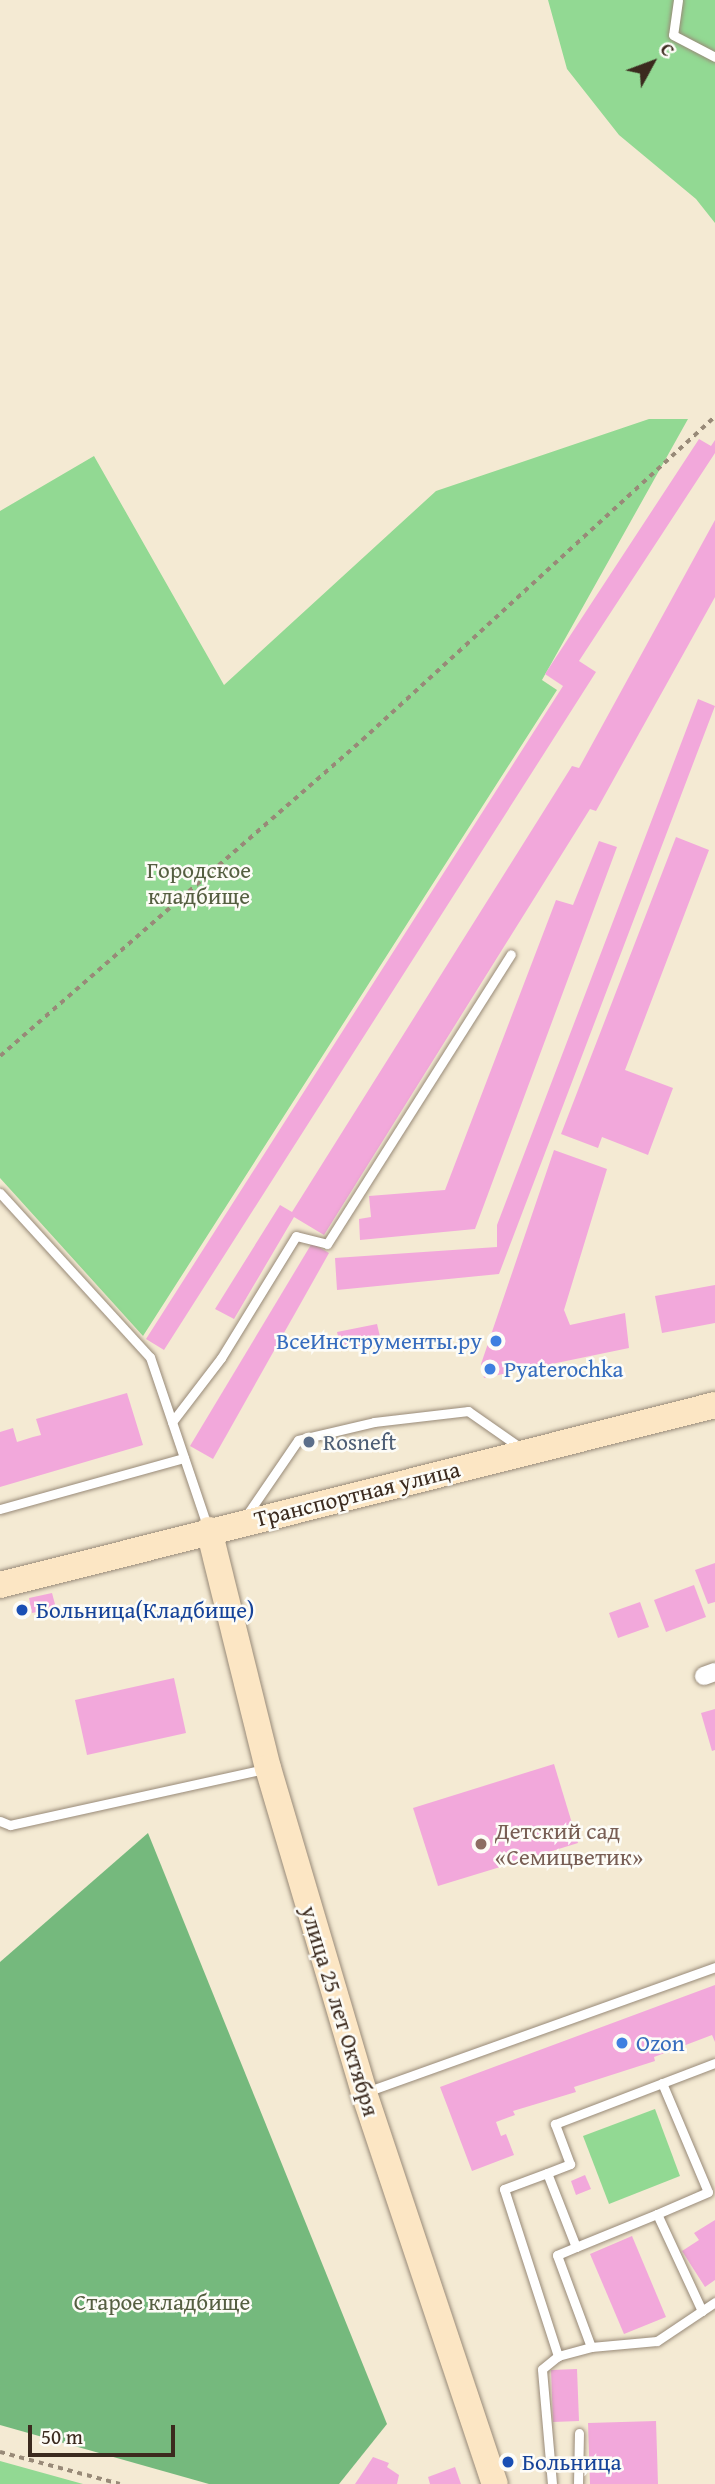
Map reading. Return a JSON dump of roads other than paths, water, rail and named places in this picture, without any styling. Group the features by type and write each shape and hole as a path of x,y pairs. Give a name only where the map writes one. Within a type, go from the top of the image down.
{"street":[{"name":"Транспортная улица","path":"0,1585 209,1530 715,1405"},
{"name":"улица 25 лет Октября","path":"209,1530 268,1768 364,2093 495,2484"}],"lane":[{"path":"678,0 673,34 715,57"},
{"path":"172,1422 221,1358 296,1236 327,1244 511,954"},
{"path":"0,1193 150,1357 209,1530"},
{"path":"241,1524 298,1440 374,1422 468,1411 527,1452"},
{"path":"0,1509 184,1458"},
{"path":"0,1821 10,1825 268,1768"},
{"path":"364,2093 715,1967"},
{"path":"558,2356 504,2189 570,2164 555,2124 715,2063"},
{"path":"591,2347 557,2255 708,2192 662,2083"},
{"path":"547,2173 576,2248"},
{"path":"657,2214 702,2311"},
{"path":"552,2484 541,2369 558,2356 591,2347 657,2341 715,2302"},
{"path":"578,2484 579,2433"}],"place":[{"name":"ВсеИнструменты.ру","path":"496,1341"},
{"name":"Pyaterochka","path":"490,1369"},
{"name":"Rosneft","path":"309,1442"},
{"name":"Больница(Кладбище)","path":"22,1610"},
{"name":"Детский сад «Семицветик»","path":"481,1844"},
{"name":"Ozon","path":"622,2043"},
{"name":"Больница","path":"508,2462"}],"park label":[{"name":"Городское кладбище","path":"199,883"},
{"name":"Старое кладбище","path":"162,2302"}]}
